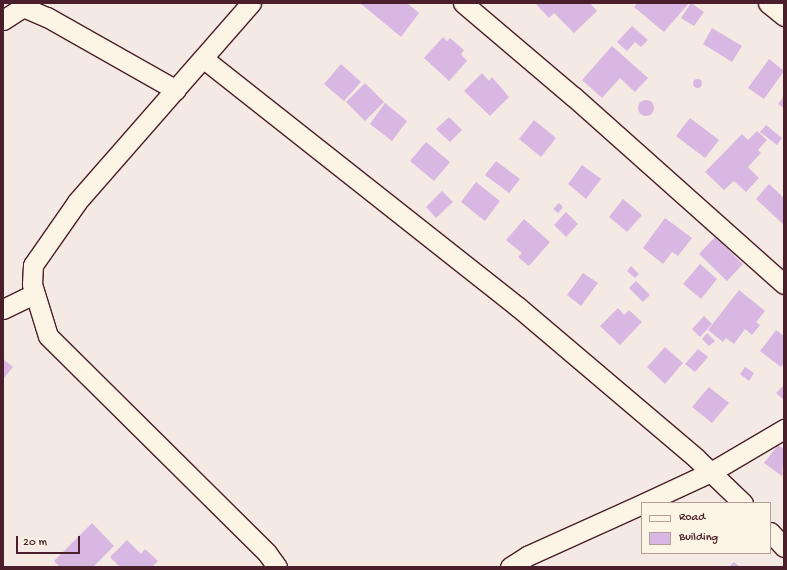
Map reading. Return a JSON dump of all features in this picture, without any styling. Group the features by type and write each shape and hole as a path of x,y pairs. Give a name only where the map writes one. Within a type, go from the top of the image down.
{"street":[{"path":"251,3 204,59 77,202 33,265 34,294 48,336 267,554 277,567"},
{"path":"463,3 574,97 784,284"},
{"path":"768,3 784,16"},
{"path":"3,20 23,7 48,18 176,90"},
{"path":"204,59 518,307 711,472 742,502"},
{"path":"3,309 34,294"},
{"path":"645,502 711,472 784,429"},
{"path":"510,567 528,556 641,504"},
{"path":"771,533 784,547"}],"building":[{"path":"360,3 407,3 419,13 401,37"},
{"path":"535,3 590,3 597,11 574,33 554,13 549,18"},
{"path":"637,3 689,3 664,32 634,7"},
{"path":"691,3 704,12 694,26 681,18"},
{"path":"632,26 648,40 641,47 635,42 627,51 617,42"},
{"path":"712,28 742,46 732,62 703,44"},
{"path":"443,37 447,41 450,38 464,50 461,54 467,61 449,81 424,58"},
{"path":"612,46 648,78 635,92 620,78 602,98 582,80"},
{"path":"769,59 784,71 764,99 748,88"},
{"path":"341,64 361,82 344,101 324,84"},
{"path":"482,73 489,81 492,77 509,97 490,116 464,91"},
{"path":"697,78 702,83 697,88 692,83"},
{"path":"365,83 384,102 365,121 346,102"},
{"path":"784,96 784,108 778,104"},
{"path":"646,100 653,105 654,108 649,115 646,116 639,111 638,108 643,101"},
{"path":"385,103 407,121 392,141 370,124"},
{"path":"449,117 462,130 450,142 436,129"},
{"path":"690,118 719,140 705,158 676,136"},
{"path":"534,120 556,138 541,157 519,139"},
{"path":"766,125 782,138 777,145 760,132"},
{"path":"757,131 767,140 758,150 761,153 748,167 759,178 746,192 734,181 724,190 705,172 742,134 748,140"},
{"path":"426,142 450,162 434,181 410,161"},
{"path":"496,161 520,179 509,193 485,175"},
{"path":"582,165 601,179 586,199 568,184"},
{"path":"476,182 500,201 485,221 461,202"},
{"path":"769,184 784,198 784,225 756,199"},
{"path":"442,191 453,202 436,218 426,207"},
{"path":"623,199 642,215 627,232 609,217"},
{"path":"559,203 563,207 558,213 553,209"},
{"path":"566,212 578,224 566,237 554,225"},
{"path":"665,218 692,238 678,256 672,252 663,264 643,248"},
{"path":"524,219 550,242 529,266 518,257 522,253 506,240"},
{"path":"715,237 743,264 727,281 699,254"},
{"path":"700,264 717,279 701,299 683,284"},
{"path":"631,266 639,274 635,278 627,271"},
{"path":"583,273 598,283 581,306 567,295"},
{"path":"636,281 650,295 643,302 629,288"},
{"path":"739,290 765,311 756,322 760,325 752,335 745,329 734,344 726,338 723,342 708,330"},
{"path":"618,308 624,315 629,310 642,322 620,345 600,326"},
{"path":"704,316 712,324 700,337 692,329"},
{"path":"776,330 784,336 784,363 781,367 760,351"},
{"path":"707,333 715,341 709,346 702,339"},
{"path":"665,347 683,363 665,384 647,367"},
{"path":"698,349 708,357 695,372 685,364"},
{"path":"3,359 13,367 3,379"},
{"path":"745,367 754,373 749,381 740,374"},
{"path":"784,385 784,400 776,393"},
{"path":"709,387 729,403 712,423 692,407"},
{"path":"778,445 784,449 782,476 764,463"},
{"path":"92,523 114,546 93,567 60,567 54,561"},
{"path":"127,540 141,554 145,549 158,561 152,567 120,567 110,557"},
{"path":"734,562 740,567 729,567"}]}
